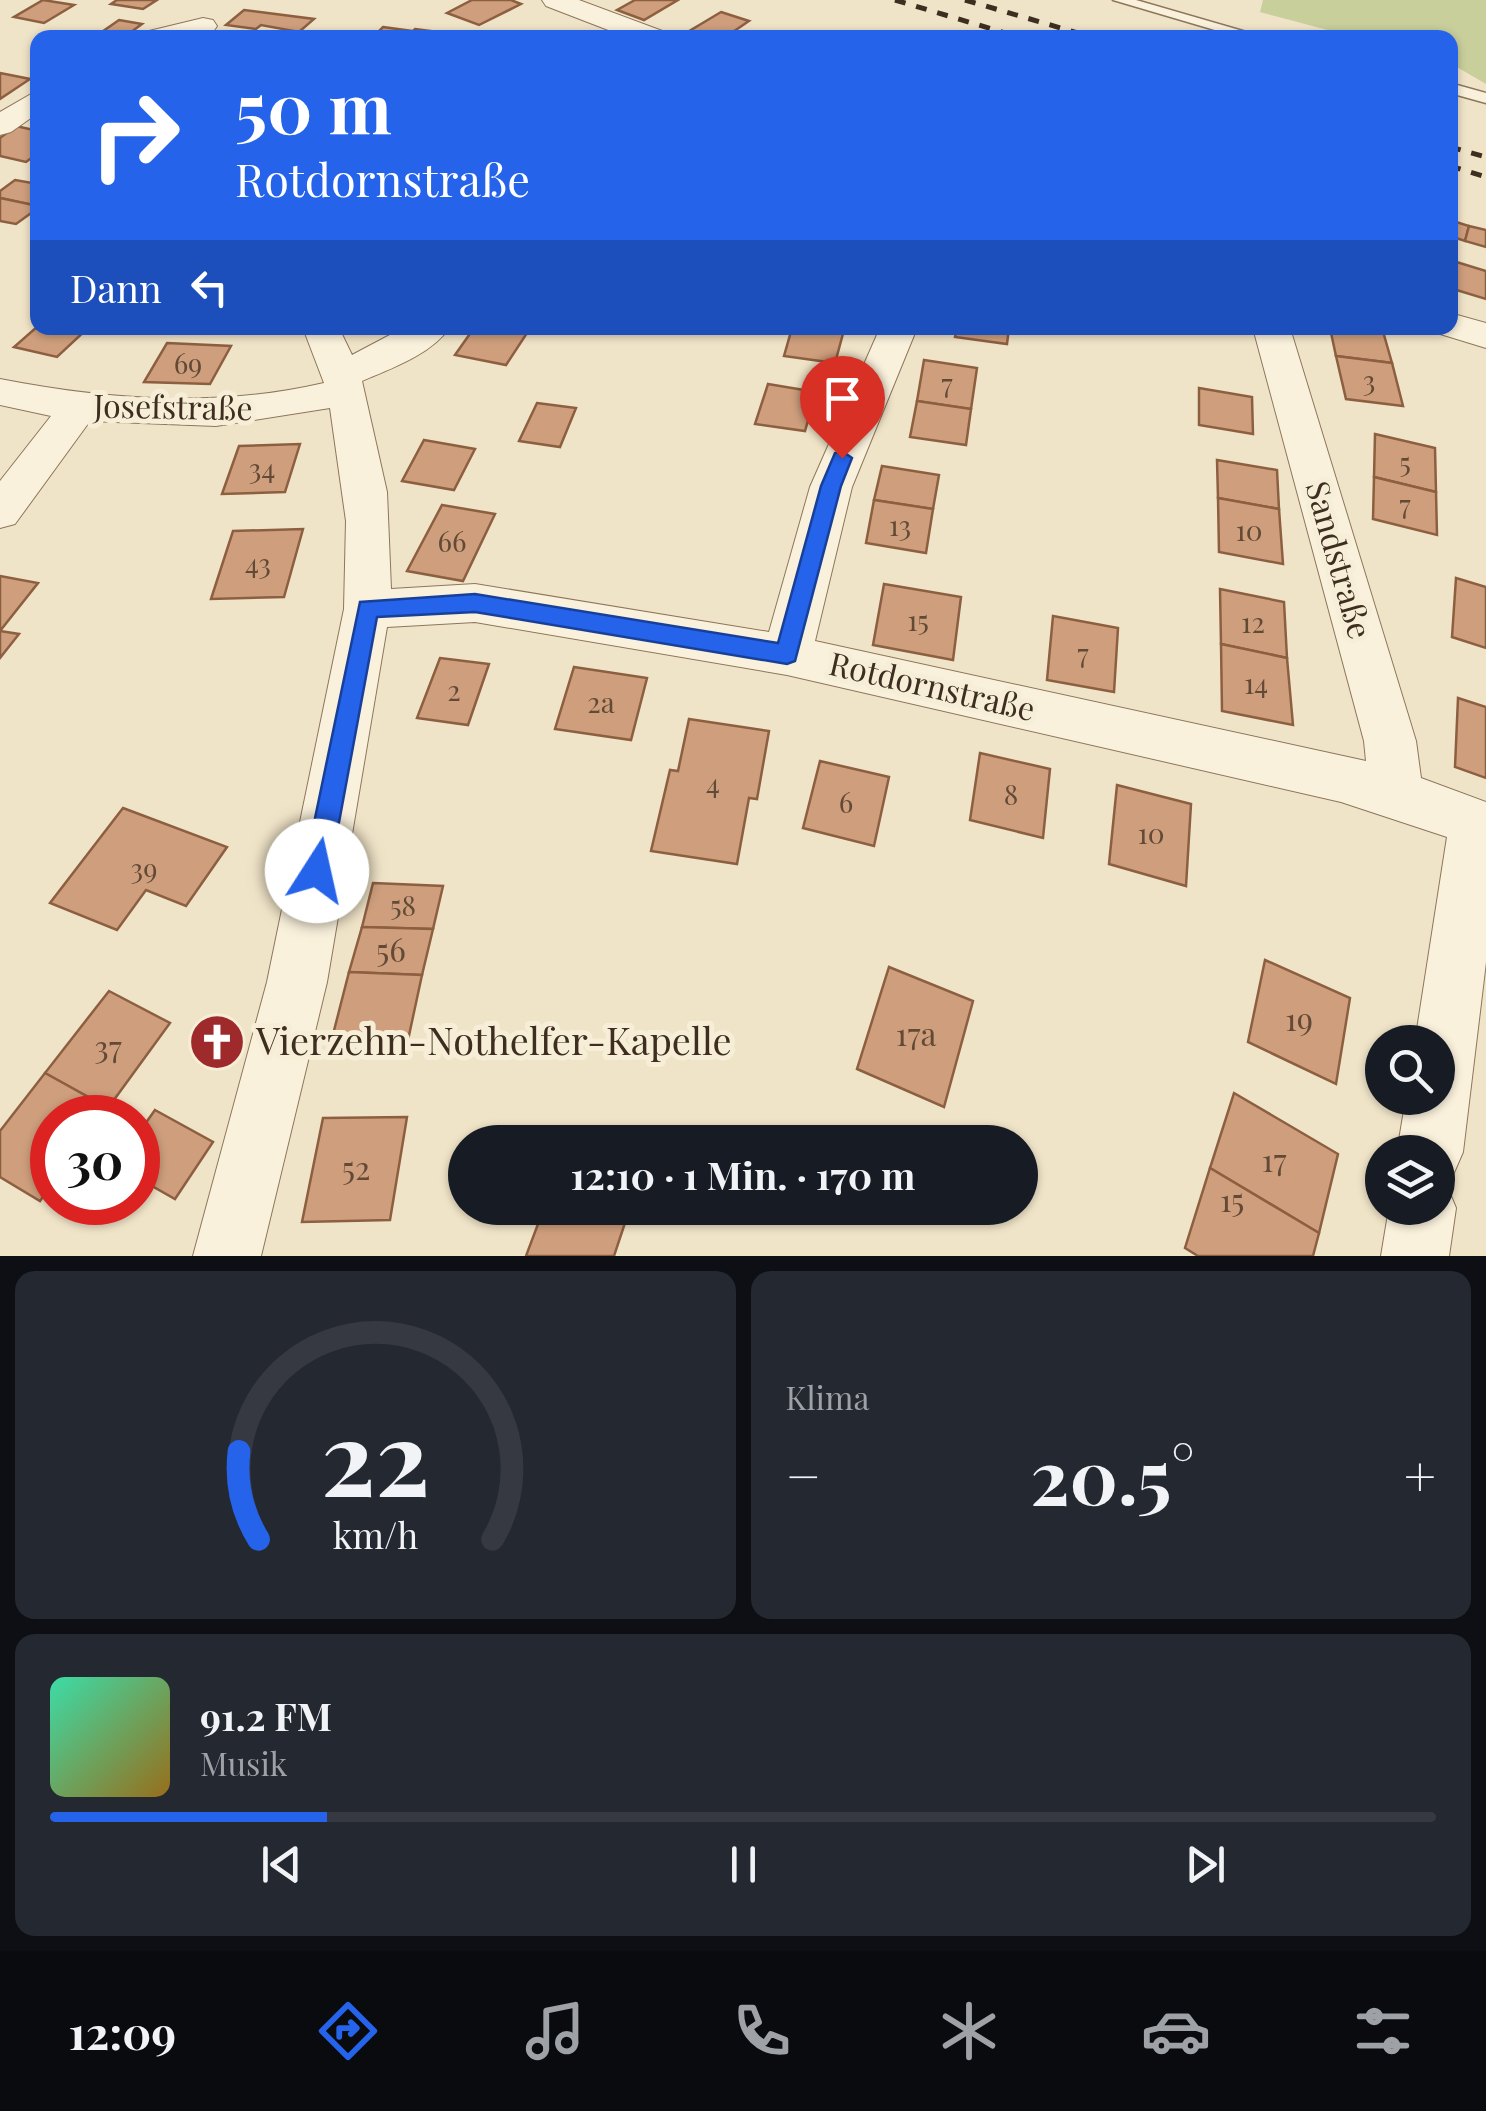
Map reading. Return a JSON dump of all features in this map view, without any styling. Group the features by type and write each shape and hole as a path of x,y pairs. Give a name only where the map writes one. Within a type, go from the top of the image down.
{"street":[{"path":"556,0 634,30"},
{"path":"177,30 201,21"},
{"path":"0,126 30,105"},
{"path":"1458,327 1486,336"},
{"path":"227,1256 297,982 368,608 371,560 364,484 343,383 324,335"},
{"name":"Josefstraße","path":"0,392 79,408 233,412 287,407 343,383 418,335"},
{"path":"787,654 831,486 895,335"},
{"name":"Sandstraße","path":"1274,335 1390,741 1396,794"},
{"path":"0,512 79,408"},
{"name":"Rotdornstraße","path":"368,608 475,603 787,654 1341,778 1481,825"},
{"path":"1433,1135 1481,825"},
{"path":"1415,1256 1420,1225"}],"lane":[{"path":"1120,0 1231,30"},
{"path":"1458,90 1486,98"}],"green space":[{"path":"1263,0 1486,0 1486,84 1458,68 1458,30 1328,30 1260,12"}],"building":[{"path":"43,0 74,5 44,23 14,17"},
{"path":"117,0 157,0 143,9 111,4"},
{"path":"472,0 511,0 521,4 479,25 447,13"},
{"path":"635,0 678,0 644,20 617,10"},
{"path":"244,10 314,19 301,30 226,25"},
{"path":"721,12 749,21 736,30 691,30"},
{"path":"119,20 142,24 134,30 105,30"},
{"path":"0,73 30,79 0,99"},
{"path":"16,126 30,129 30,159 26,162 0,156 0,138"},
{"path":"15,180 30,183 30,204 0,198 0,191"},
{"path":"0,198 30,204 30,214 16,224 0,221"},
{"path":"1458,223 1469,226 1465,241 1458,239"},
{"path":"1469,226 1486,230 1486,247 1465,241"},
{"path":"1458,262 1486,271 1486,299 1458,290"},
{"path":"30,333 81,335 57,357 14,347"},
{"path":"469,335 526,335 506,365 455,355"},
{"path":"790,335 843,335 835,363 784,356"},
{"path":"955,335 1008,335 1007,344"},
{"path":"1332,335 1384,335 1392,363 1336,356"},
{"path":"167,343 231,346 210,384 144,382"},
{"path":"1336,356 1392,363 1403,406 1346,399"},
{"path":"924,360 977,368 971,409 917,401"},
{"path":"768,384 816,392 805,431 755,424"},
{"path":"1199,388 1252,397 1253,434 1199,425"},
{"path":"917,401 971,409 966,445 910,437"},
{"path":"537,403 576,408 560,447 519,441"},
{"path":"1375,434 1435,448 1436,492 1374,477"},
{"path":"424,440 475,449 454,490 402,481"},
{"path":"300,444 285,492 222,494 239,446"},
{"path":"1217,460 1277,470 1279,509 1218,498"},
{"path":"882,466 939,475 933,509 874,500"},
{"path":"1374,477 1436,492 1437,535 1373,519"},
{"path":"1218,498 1279,509 1283,564 1219,552"},
{"path":"874,500 933,509 926,553 866,543"},
{"path":"442,505 495,514 463,581 407,571"},
{"path":"303,529 284,597 211,599 233,531"},
{"path":"0,576 38,583 0,631"},
{"path":"1456,578 1486,587 1486,648 1452,637"},
{"path":"884,584 961,597 953,660 873,645"},
{"path":"1220,589 1284,602 1287,658 1221,644"},
{"path":"1053,616 1118,628 1114,692 1047,680"},
{"path":"0,631 19,634 0,658"},
{"path":"1221,644 1287,658 1293,725 1222,711"},
{"path":"440,658 489,664 468,725 417,718"},
{"path":"574,667 647,678 631,740 555,729"},
{"path":"1458,698 1486,707 1486,778 1455,767"},
{"path":"689,719 769,731 757,799 749,798 737,864 651,851 670,770 678,771"},
{"path":"980,753 1050,769 1043,838 970,820"},
{"path":"820,761 889,777 874,846 803,828"},
{"path":"1117,785 1191,804 1186,886 1109,864"},
{"path":"123,808 227,847 186,906 146,890 117,930 50,903"},
{"path":"373,883 443,886 433,929 362,927"},
{"path":"362,927 433,929 422,975 349,972"},
{"path":"1265,960 1350,998 1336,1084 1248,1042"},
{"path":"889,967 973,1001 944,1107 857,1069"},
{"path":"349,972 422,975 405,1054 329,1050"},
{"path":"109,991 170,1023 117,1095 85,1095 45,1073"},
{"name":"Vierzehn-Nothelfer-Kapelle","path":"215,1026 234,1034 220,1059 199,1050"},
{"path":"45,1073 85,1095 30,1095 30,1195 0,1177 0,1131"},
{"path":"1234,1093 1338,1154 1319,1233 1210,1168"},
{"path":"160,1113 213,1142 175,1199 160,1190"},
{"path":"407,1117 390,1220 302,1222 323,1118"},
{"path":"1210,1168 1319,1233 1313,1256 1198,1256 1185,1248"},
{"path":"538,1225 624,1225 614,1256 526,1256"}],"railway":[{"path":"895,0 995,30"},
{"path":"965,0 1068,30"},
{"path":"1458,149 1486,157"},
{"path":"1458,168 1486,177"}],"place":[{"name":"Vierzehn-Nothelfer-Kapelle","path":"217,1042"}],"route":[{"path":"317,871 368,608 475,603 787,654 831,486 842,458"}]}
